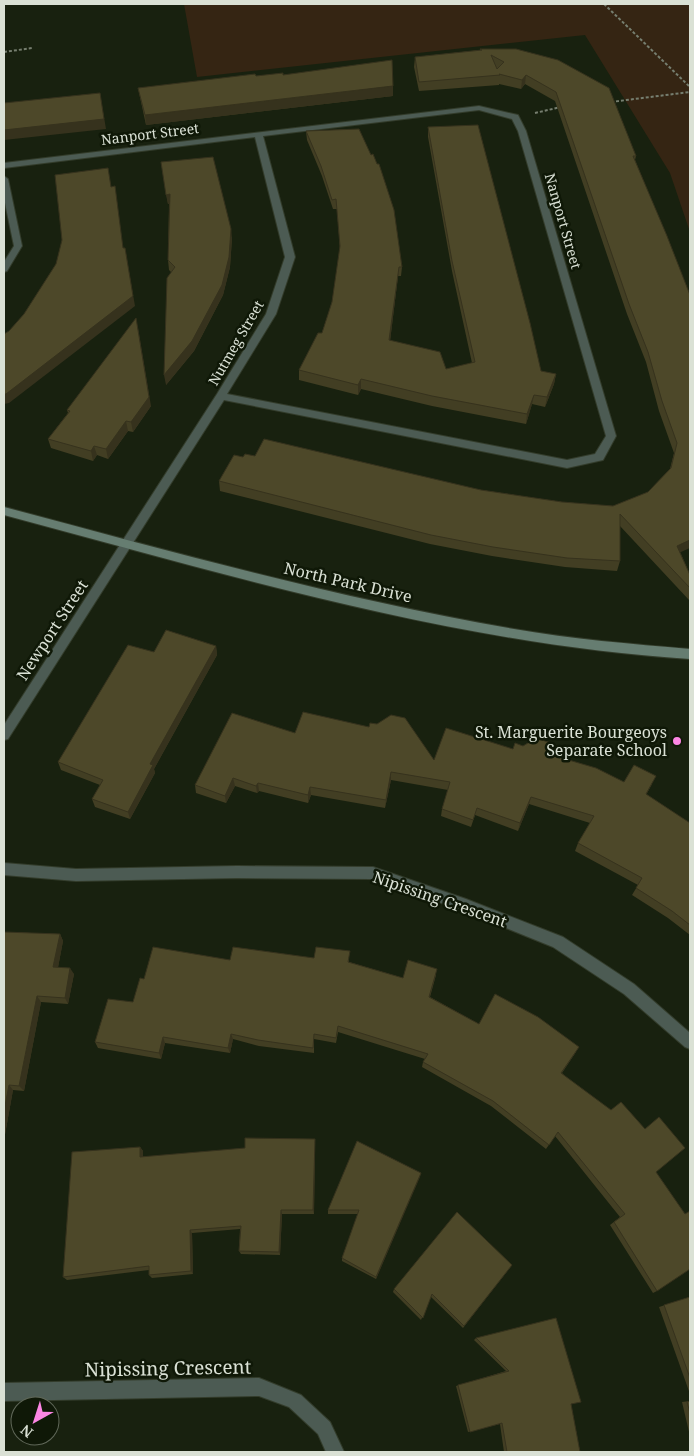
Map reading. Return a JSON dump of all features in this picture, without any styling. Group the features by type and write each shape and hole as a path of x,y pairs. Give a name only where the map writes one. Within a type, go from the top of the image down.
{"main road":[{"name":"North Park Drive","path":"4,511 366,604 452,622 546,638 646,651 690,654"}],"street":[{"name":"Nanport Street","path":"4,165 259,136 479,108 515,117 522,131 611,436 599,457 566,464 222,396"},
{"name":"Nutmeg Street","path":"128,543 222,396 270,314 290,257 259,136"},
{"path":"4,179 18,246 4,268"},
{"name":"Newport Street","path":"4,735 128,543"},
{"name":"Nipissing Crescent","path":"4,869 76,875 237,872 373,873 466,905 558,942 629,989 690,1042"},
{"name":"Nipissing Crescent","path":"4,1392 259,1387 295,1401 324,1428 335,1452"}],"path":[{"path":"604,4 690,87"},
{"path":"4,52 32,48"},
{"path":"608,102 690,92"},
{"path":"515,117 564,107"}],"shaded area":[{"path":"184,4 690,4 690,232 670,173 585,35 197,77"}],"building":[{"path":"480,49 516,49 558,60 609,88 636,156 633,156 690,295 690,540 677,546 690,575 690,588 620,514 620,561 567,558 431,535 219,481 234,455 243,457 245,454 255,456 264,439 481,490 562,502 613,506 648,492 671,468 677,443 662,401 648,352 629,304 556,92 526,75 522,80 499,74 419,82 415,57 482,50","holes":["491,55 504,62 497,69"]},
{"path":"392,60 393,86 145,115 138,88 255,74 256,76 283,73 283,75"},
{"path":"100,93 104,119 4,130 4,103"},
{"path":"478,125 541,371 556,374 547,397 534,395 527,414 432,396 361,379 358,385 299,370 318,333 322,333 332,302 340,246 336,199 332,200 321,166 306,131 359,129 371,155 373,154 377,164 379,164 394,210 402,267 399,267 389,340 440,352 446,369 475,362 452,261 428,127"},
{"path":"213,157 231,229 229,257 222,285 192,341 164,375 167,278 175,267 168,260 170,194 166,195 161,162"},
{"path":"108,168 111,187 115,186 123,248 125,248 133,296 4,394 4,334 24,314 56,264 62,240 55,175"},
{"path":"136,318 149,397 131,422 126,421 106,449 94,446 91,451 48,439 70,411 67,410"},
{"path":"166,630 216,646 150,764 153,765 128,812 92,799 103,780 58,762 128,645 154,652"},
{"path":"303,712 369,727 370,723 377,724 391,715 405,718 434,760 446,728 513,749 515,743 523,746 536,738 551,743 555,756 596,768 624,782 634,765 656,776 646,794 690,823 690,925 636,888 642,878 578,843 594,816 531,797 520,823 477,808 473,820 442,809 450,782 391,772 386,800 310,787 308,795 258,783 256,786 233,778 225,796 195,785 232,713 295,733"},
{"path":"4,932 60,934 53,967 70,968 65,998 37,996 19,1086 9,1085 4,1111"},
{"path":"153,947 230,960 233,947 314,958 316,947 350,951 348,962 403,978 408,960 437,969 429,997 479,1024 495,994 538,1017 579,1047 561,1073 611,1110 621,1102 645,1129 659,1117 685,1148 656,1172 685,1214 690,1211 690,1269 657,1291 614,1222 625,1214 558,1132 549,1145 493,1101 423,1062 428,1054 338,1026 336,1038 314,1034 313,1048 231,1034 228,1048 163,1037 159,1053 95,1042 108,999 133,1002 140,978 144,979"},
{"path":"245,1138 315,1139 313,1210 281,1210 279,1252 239,1251 241,1226 190,1230 191,1271 149,1275 149,1266 63,1277 72,1152 140,1147 140,1157 245,1148"},
{"path":"357,1141 421,1173 376,1277 342,1258 359,1210 328,1210"},
{"path":"457,1212 512,1265 464,1326 432,1294 423,1318 394,1289"},
{"path":"690,1297 690,1378 664,1305"},
{"path":"556,1318 581,1402 571,1404 580,1452 507,1452 502,1423 470,1432 458,1385 509,1371 476,1338"},
{"path":"690,1401 690,1413 687,1402"}],"place":[{"name":"St. Marguerite Bourgeoys Separate School","path":"677,741"}]}
